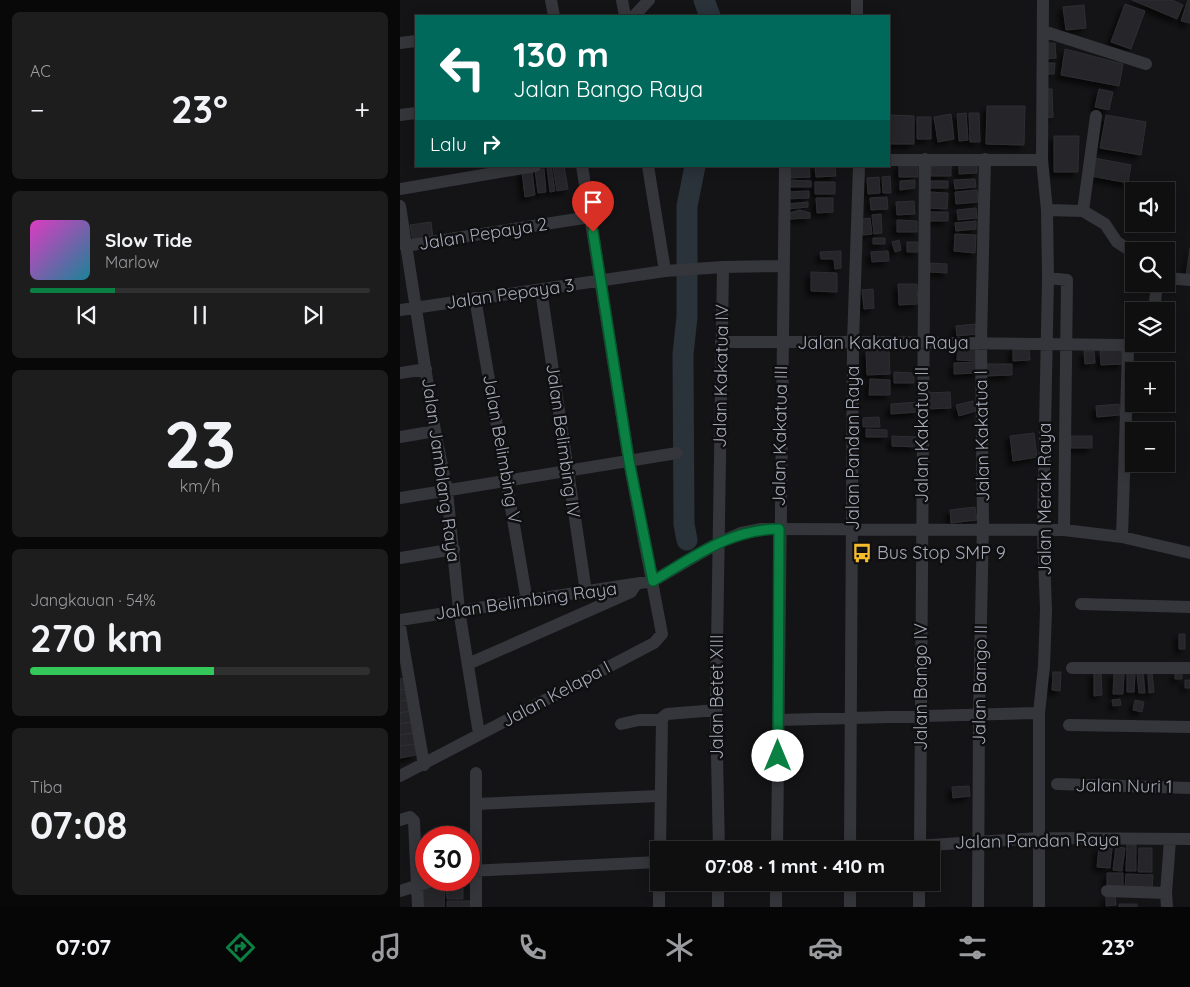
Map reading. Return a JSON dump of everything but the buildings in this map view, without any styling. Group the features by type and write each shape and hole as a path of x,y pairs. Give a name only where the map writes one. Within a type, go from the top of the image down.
{"street":[{"path":"551,0 554,15"},
{"path":"622,0 625,15"},
{"path":"635,15 649,0"},
{"path":"857,0 857,15"},
{"name":"Jalan Merak Raya","path":"1039,907 1039,713 1044,666 1046,610 1043,530 1057,345 1048,278 1042,160 1043,0"},
{"path":"1043,31 1146,64"},
{"path":"400,43 415,40"},
{"path":"400,115 415,113"},
{"path":"1083,212 1096,116"},
{"name":"Jalan Kakatua II","path":"922,528 922,342 926,159"},
{"name":"Jalan Kakatua I","path":"983,529 982,343 985,159"},
{"path":"890,160 1042,160"},
{"path":"400,189 529,167"},
{"name":"Jalan Kelapa I","path":"400,776 658,640 662,631 629,461 582,167"},
{"path":"648,167 664,271"},
{"name":"Jalan Kakatua III","path":"777,841 782,266 785,167"},
{"name":"Jalan Pandan Raya","path":"852,841 853,342 859,167"},
{"name":"Jalan Jamblang Raya","path":"400,206 435,431 447,491 459,610 479,734"},
{"path":"1046,210 1083,212 1105,224 1117,242 1125,247"},
{"name":"Jalan Pepaya 2","path":"405,246 590,216"},
{"path":"723,267 782,266"},
{"name":"Jalan Pepaya 3","path":"400,310 678,269 723,267"},
{"name":"Jalan Kakatua IV","path":"718,544 723,267"},
{"path":"1048,278 1067,280 1057,345 1064,530"},
{"path":"1175,279 1190,280"},
{"name":"Jalan Belimbing IV","path":"541,290 586,592"},
{"name":"Jalan Belimbing V","path":"475,298 508,481 527,601"},
{"name":"Jalan Kakatua Raya","path":"721,342 1124,345 1128,351 1122,537"},
{"path":"400,373 426,369"},
{"path":"400,437 435,431"},
{"path":"400,498 677,453"},
{"name":"Jalan Belimbing Raya","path":"400,620 653,581 718,544 749,530 922,528 1064,530 1122,537 1190,553"},
{"name":"Jalan Bango IV","path":"920,841 922,528"},
{"name":"Jalan Bango II","path":"978,907 979,715 983,529"},
{"name":"Jalan Betet XIII","path":"718,544 716,710 719,841"},
{"path":"400,558 454,549"},
{"path":"468,664 631,592 636,585"},
{"path":"1080,604 1190,607"},
{"path":"400,627 424,765"},
{"path":"1072,668 1190,668"},
{"path":"660,841 659,796 662,720 668,714 716,710"},
{"path":"778,720 1039,713"},
{"path":"620,724 639,720 662,720"},
{"path":"1069,725 1190,727"},
{"path":"475,826 476,773"},
{"name":"Jalan Nuri 1","path":"1058,784 1190,788"},
{"path":"476,804 659,796"},
{"path":"400,820 410,817 414,820 415,836"},
{"name":"Jalan Pandan Raya","path":"940,846 978,841 1038,838 1190,839"},
{"path":"1167,907 1166,893 1170,840"},
{"path":"480,871 650,862"},
{"path":"400,891 415,887"},
{"path":"418,891 418,907"},
{"path":"475,891 476,907"},
{"path":"659,891 659,907"},
{"path":"718,891 718,907"},
{"path":"776,891 776,907"},
{"path":"850,891 850,907"},
{"path":"919,891 919,907"},
{"path":"1107,892 1166,893"}],"waterway":[{"path":"704,0 710,15"},
{"path":"687,540 684,524 683,354 687,317 687,206 695,167"}],"place":[{"name":"Bus Stop SMP 9","path":"862,553"}],"route":[{"path":"593,232 629,461 653,581 741,533 749,530 779,529 778,756"}]}
